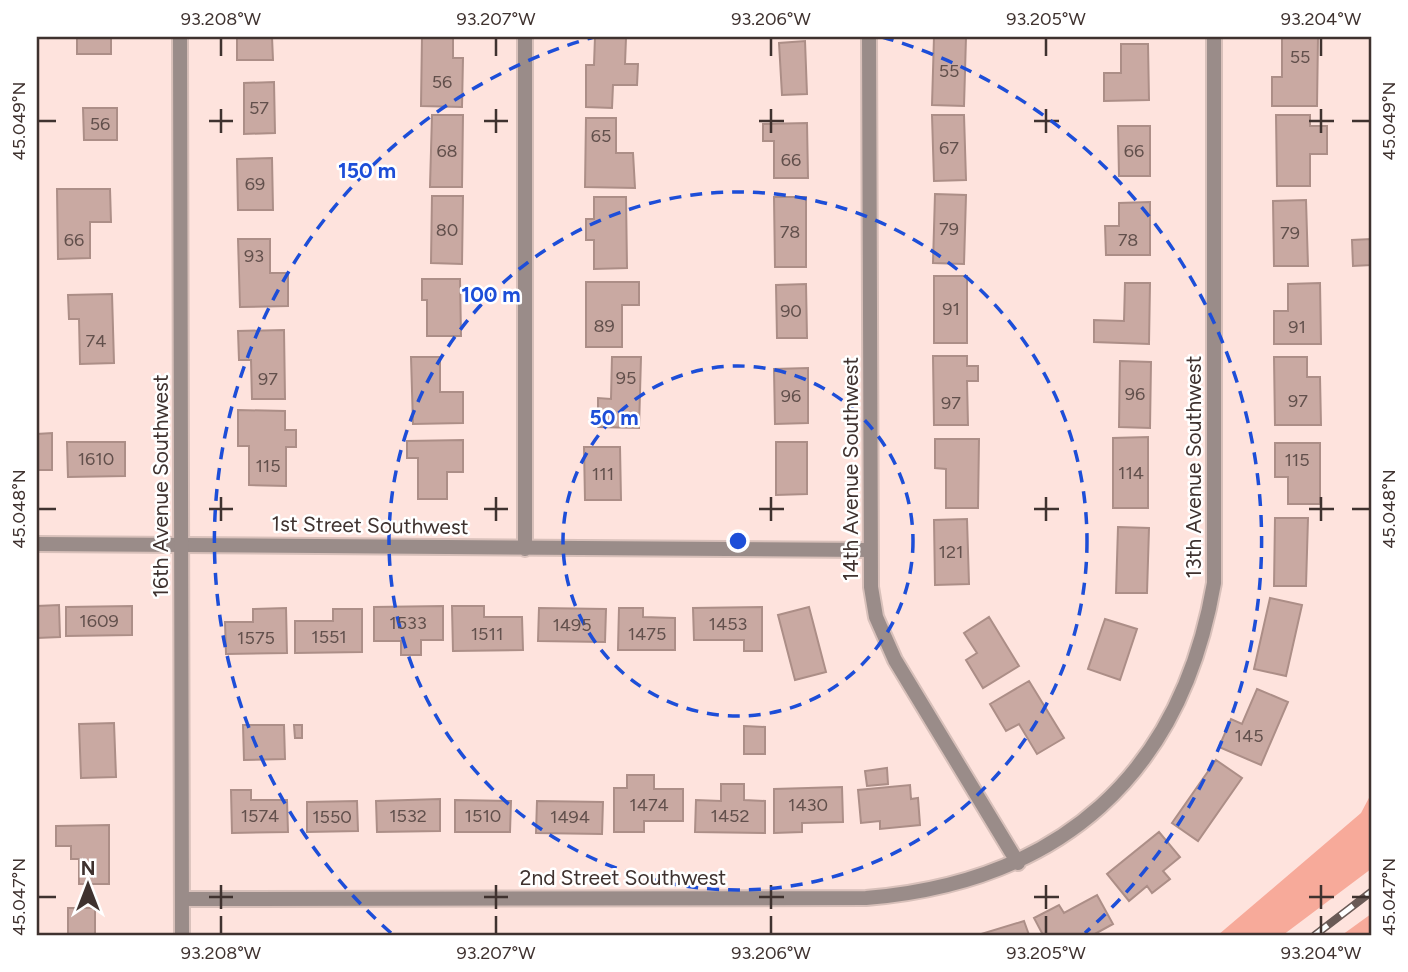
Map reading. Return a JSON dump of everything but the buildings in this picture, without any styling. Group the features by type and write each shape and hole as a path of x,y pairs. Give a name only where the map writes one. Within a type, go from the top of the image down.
{"street":[{"name":"16th Avenue Southwest","path":"180,37 182,935"},
{"path":"525,37 525,549"},
{"name":"14th Avenue Southwest","path":"869,37 870,550 871,587 876,617 895,660 1018,863"},
{"name":"13th Avenue Southwest","path":"1018,863 1089,817 1120,788 1152,749 1192,674 1207,625 1216,551 1214,37"},
{"name":"1st Street Southwest","path":"37,544 870,550"},
{"name":"2nd Street Southwest","path":"182,899 866,898 909,895 959,884 1018,863"}],"shaded area":[{"path":"1371,794 1371,869 1283,935 1218,935 1361,813"},
{"path":"1371,914 1371,935 1342,935"}],"railway":[{"path":"1315,935 1371,892"}]}
